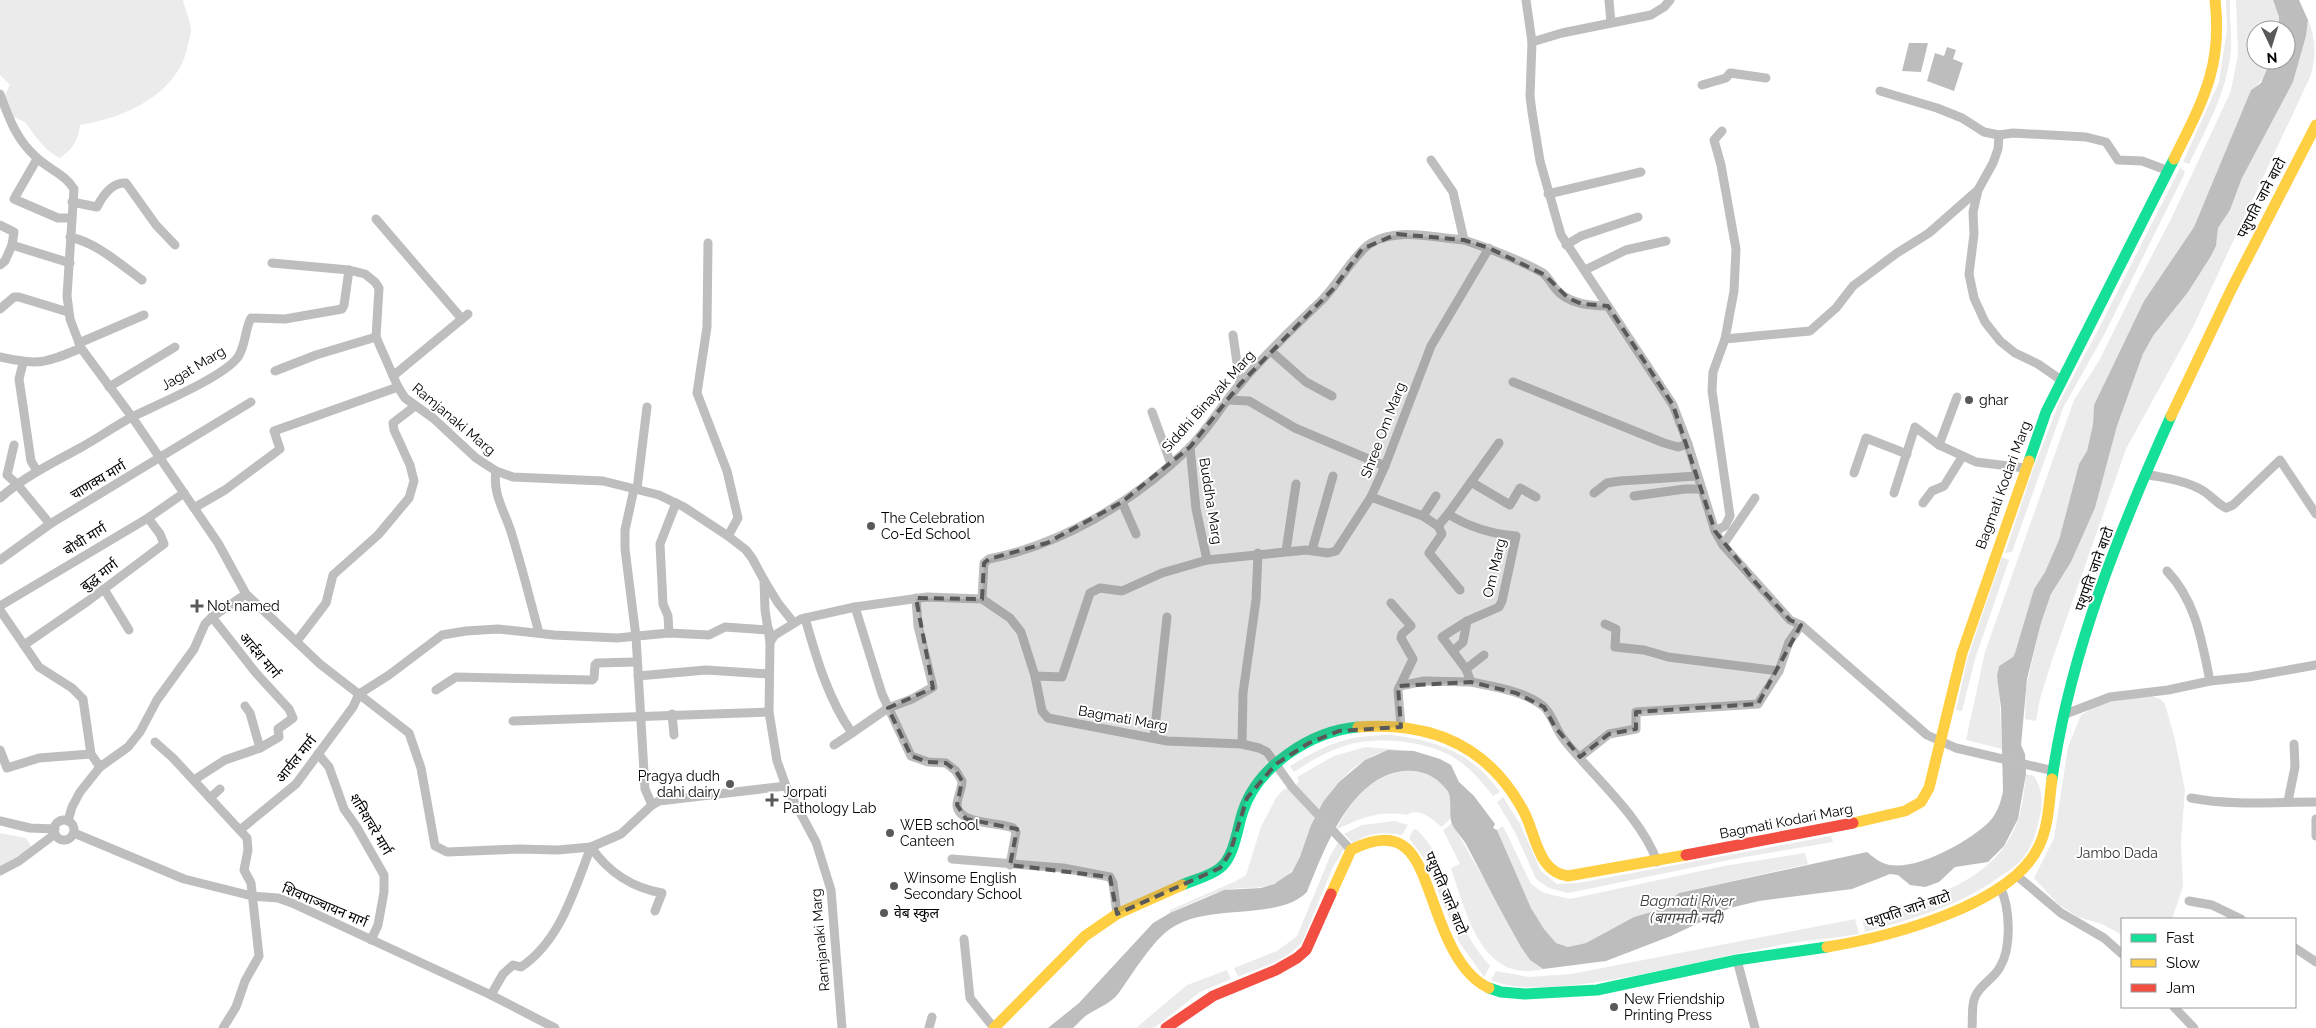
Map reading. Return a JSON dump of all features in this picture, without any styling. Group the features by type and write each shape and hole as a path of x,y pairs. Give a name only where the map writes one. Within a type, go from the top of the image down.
{"main road":[{"name":"Bagmati Kodari Marg","path":"994,1028 1085,936 1117,914 1220,868 1230,853 1247,798 1263,776 1276,764 1310,743 1339,731 1369,727 1401,727 1436,734 1480,756 1516,800 1524,813 1544,861 1559,875 1580,876 1832,828 1905,811 1921,802 1926,796 1942,743 1962,652 2046,412 2169,171 2205,96 2213,72 2218,24 2214,0"},
{"name":"पशुपति जाने बाटो","path":"1350,850 1378,840 1404,844 1411,850 1425,874 1436,909 1447,935 1472,975 1490,988 1535,994 1579,992 1613,987 1737,960 1864,939 1954,911 2000,888 2016,876 2027,864 2043,839 2048,822 2063,715 2073,675 2108,572 2145,474 2165,426 2260,230 2316,125"},
{"path":"1166,1028 1200,1002 1275,971 1298,959 1306,950 1350,850"}],"street":[{"path":"1526,0 1532,42 1530,96 1540,161 1561,235 1673,405 1688,444 1715,531 1723,545 1790,620 1800,625 1927,735 1956,748 2054,771"},
{"path":"1609,0 1611,23"},
{"path":"1532,42 1562,33 1651,15 1664,7 1670,0"},
{"path":"1702,85 1726,78 1730,73 1766,78"},
{"path":"1880,91 1937,108 1962,118 1984,132 1999,135 2013,133 2086,137 2106,142 2118,160 2142,161 2169,171"},
{"path":"0,94 19,140 37,159 70,182 74,189 70,218 70,263 67,296 68,312 80,346 132,417 218,543 246,594 331,674 403,728 413,740 428,797 435,846 447,852 519,849 558,850 591,847 621,834 652,805 669,799 786,786"},
{"path":"1715,531 1725,526 1730,516 1712,391 1713,372 1725,339 1736,270 1736,249 1730,209 1714,140 1722,131"},
{"path":"1999,135 1998,149 1993,163 1978,190 1973,212 1974,234 1969,274 1974,298 1985,322 2000,341 2015,354 2038,364 2062,380"},
{"path":"37,159 14,199 58,218 70,218"},
{"path":"1431,160 1453,192 1464,240"},
{"path":"1548,194 1641,172"},
{"path":"72,202 97,207 110,190 121,183 126,183 156,226 175,246"},
{"path":"1725,339 1810,331 1836,308 1853,286 1897,253 1930,234 1978,190"},
{"path":"1566,245 1581,236 1638,217"},
{"path":"376,219 465,317 393,376"},
{"path":"0,225 14,232 12,245 5,261 0,266"},
{"name":"Siddhi Binayak Marg","path":"982,599 984,564 988,560 1027,550 1047,542 1122,502 1172,464 1190,447 1240,384 1334,288 1362,250 1372,242 1397,234 1464,240 1489,248 1545,274 1556,290 1568,298 1582,304 1608,306"},
{"path":"70,237 81,239 98,249 142,280"},
{"path":"1585,270 1626,250 1666,241"},
{"path":"708,244 707,327 697,393 726,471 738,518 728,536"},
{"path":"12,245 70,263"},
{"name":"Shree Om Marg","path":"1035,676 1062,677 1090,593 1094,590 1100,588 1122,591 1162,573 1207,560 1286,551 1312,550 1328,553 1336,551 1371,496 1385,466 1431,346 1489,248"},
{"name":"Ramjanaki Marg","path":"272,263 349,270 365,274 371,278 379,288 376,337 398,387 405,398 433,418 476,458 496,471 513,478 579,479 603,482 659,495 676,503 728,536 746,550 764,580 765,610 770,642 769,712 777,761 786,786 816,842 831,890 842,1028"},
{"name":"Jagat Marg","path":"0,498 37,471 132,417 186,391 222,370 237,358 248,333 248,323 251,318 285,319 342,309 349,270"},
{"path":"0,309 14,297 19,297 68,312"},
{"path":"0,357 23,363 50,362 144,315"},
{"path":"1233,335 1240,384"},
{"path":"275,371 316,355 376,337"},
{"path":"109,387 175,347"},
{"path":"1271,351 1306,382 1332,396"},
{"path":"23,363 19,379 31,461 37,471"},
{"path":"1513,382 1664,443 1678,447 1688,444"},
{"path":"194,508 225,490 280,449 274,430 398,387"},
{"path":"1938,445 1957,397"},
{"path":"1228,400 1249,401 1294,428 1385,466"},
{"name":"चाणक्य मार्ग","path":"0,560 50,524 251,402"},
{"path":"297,641 326,603 333,575 378,535 409,498 414,481 410,465 394,430 394,424 415,406"},
{"path":"647,407 635,489 625,530 625,548 636,637 644,789 652,805"},
{"path":"1152,412 1172,464"},
{"path":"1894,493 1916,427 1938,445 1962,457 1976,462 2025,468"},
{"path":"1854,473 1866,438 1907,454"},
{"path":"1438,526 1500,443"},
{"path":"14,445 7,475 17,484 50,524"},
{"name":"Buddha Marg","path":"1190,447 1196,508 1207,560"},
{"path":"1923,503 1932,491 1944,486 1962,457"},
{"path":"2145,474 2181,482 2201,489 2226,508 2232,505 2280,460 2316,514"},
{"path":"496,471 494,483 500,505 512,533 539,633"},
{"path":"1312,550 1333,476"},
{"path":"1594,493 1607,483 1620,480 1697,476"},
{"path":"1471,482 1510,505 1520,488 1536,498"},
{"path":"1286,551 1296,484"},
{"path":"1634,496 1686,489 1701,489"},
{"name":"बोधी मार्ग","path":"0,606 148,518 184,493"},
{"path":"1371,496 1423,516 1438,526 1442,534 1429,553 1460,590"},
{"path":"1423,516 1436,496"},
{"path":"1723,545 1756,498"},
{"path":"1122,502 1136,534"},
{"path":"669,633 668,616 663,604 660,544 676,503"},
{"name":"Om Marg","path":"1448,514 1465,524 1501,535 1516,536 1502,601 1499,607 1467,622 1442,637 1466,669 1472,682"},
{"name":"बुद्ध मार्ग","path":"24,645 164,544 160,534 148,518"},
{"path":"1242,744 1243,693 1256,600 1258,553"},
{"path":"2167,571 2179,583 2192,609 2210,681"},
{"path":"764,580 778,603 794,622"},
{"path":"104,589 129,630"},
{"path":"68,821 72,807 80,792 100,768 128,747 140,732 157,700 185,664 205,624 212,617 246,594"},
{"path":"834,745 888,708 912,700 933,687 918,626 916,598"},
{"path":"770,642 775,635 794,622 855,607 916,598 982,599"},
{"name":"Bagmati Marg","path":"982,599 1010,618 1021,632 1035,676 1042,711 1048,718 1167,741 1242,744 1259,748 1267,752 1292,787 1350,850"},
{"path":"1390,603 1411,626 1402,634 1401,638 1413,659 1400,686 1401,727"},
{"path":"855,607 888,708 911,756 928,762 946,763 956,771 962,781 957,805 960,813 966,819 1013,828 1016,832 1010,865"},
{"path":"0,610 39,667 72,688 83,699 91,754 100,768"},
{"name":"आर्दश मार्ग","path":"212,617 256,673 289,709 293,718 278,729 279,737 260,748"},
{"path":"1154,737 1168,617"},
{"path":"805,618 840,716 852,733"},
{"path":"1453,651 1463,642 1467,622"},
{"path":"1605,624 1616,629 1615,647 1644,650 1668,657 1779,671"},
{"path":"1580,757 1609,734 1636,729 1636,712 1758,704 1779,671 1789,642 1800,625"},
{"path":"359,694 389,675 442,635 466,631 498,629 580,637 636,637 669,633 709,635 725,627 769,630"},
{"path":"1466,669 1484,655"},
{"path":"436,690 456,677 592,680 597,663 636,662"},
{"path":"2063,715 2110,697 2168,690 2210,681 2249,677 2316,665"},
{"path":"638,676 706,670 769,674"},
{"path":"1400,686 1424,682 1472,682 1516,693 1544,707 1550,714 1554,727 1612,794 1652,848 1657,862"},
{"name":"आर्यल मार्ग","path":"240,830 296,784 353,707 359,694"},
{"path":"513,720 769,712"},
{"path":"194,780 225,760 260,748 246,713"},
{"path":"672,714 674,735"},
{"path":"155,742 194,780 247,838 244,870 251,883 259,956 245,981 236,1007 223,1028"},
{"path":"2288,801 2295,766 2294,744"},
{"path":"0,750 7,768 40,758 91,754"},
{"name":"शनिशचरे मार्ग","path":"318,754 329,767 344,809 384,875 384,892 378,925 371,940"},
{"path":"210,798 220,789"},
{"path":"2191,798 2209,802 2258,804 2288,801 2316,802"},
{"path":"2316,819 2316,836"},
{"path":"0,821 23,828 55,831 63,840 70,838 74,833 73,824 68,821 59,821 55,831 19,861 0,871"},
{"name":"शिवपाञ्चायन मार्ग","path":"74,833 184,879 252,896 278,898 492,995 555,1028"},
{"path":"591,847 602,862 637,887 662,893 654,911"},
{"path":"492,995 502,974 513,965 521,967 530,961 555,931 567,907 591,847"},
{"path":"952,859 1063,868 1110,877 1113,883 1117,914"},
{"path":"2016,876 2061,913 2104,938 2121,953"},
{"path":"1972,1028 1974,999 1983,985 2000,967 2005,955 2008,909 2000,888"},
{"path":"2189,901 2212,905 2239,918"},
{"path":"964,938 970,998 994,1028"},
{"path":"2296,949 2316,962"},
{"path":"1737,960 1755,1028"},
{"path":"2175,1008 2194,1028"},
{"path":"929,1028 932,1018"}],"highlighted area":[{"path":"1397,234 1464,240 1489,248 1545,275 1568,298 1582,304 1608,306 1673,405 1715,531 1756,583 1790,620 1801,625 1758,704 1636,712 1636,729 1609,734 1580,757 1555,727 1544,707 1516,693 1471,682 1398,686 1401,727 1339,731 1309,743 1276,764 1247,798 1230,853 1220,868 1117,914 1110,877 1010,865 1017,829 966,819 957,805 962,781 956,771 946,763 928,762 911,756 888,708 933,688 916,598 982,599 984,563 989,559 1047,543 1122,502 1190,447 1240,384 1334,288 1362,249"}],"green space":[{"path":"0,0 183,0 191,35 181,65 172,79 160,91 146,102 114,117 80,125 74,143 69,151 60,158 46,148 26,123 14,117 6,106 5,97 10,85 0,75"},
{"path":"2226,0 2230,0 2231,50 2229,65 2221,95 2189,164 2183,162 2219,82 2227,29"},
{"path":"2236,0 2273,0 2279,20 2246,20 2246,70 2267,70 2266,73 2251,90 2194,227 2144,301 2094,405 2093,424 2087,451 2079,464 2059,540 2045,572 2034,589 2015,653 2013,657 1999,666 2002,749 1966,740 1985,652 2074,400 2100,359 2171,219 2231,91 2238,54"},
{"path":"2308,20 2313,34 2314,47 2311,75 2193,327 2126,449 2052,660 2040,699 2036,721 2025,719 2026,688 2041,623 2051,594 2071,562 2095,508 2117,426 2143,354 2153,336 2188,291 2216,246 2218,228 2230,210 2242,178 2293,82 2306,36"},
{"path":"2180,168 2185,171 2184,175 2104,335 2063,408 2012,552 2005,553 2032,472 2059,403"},
{"path":"2002,557 2009,560 1975,659 1962,711 1956,710 1968,657"},
{"name":"Jambo Dada","path":"2151,696 2160,699 2165,704 2175,740 2185,790 2181,841 2183,887 2172,918 2121,918 2121,934 2102,924 2078,917 2058,904 2034,878 2054,838 2068,747 2081,715 2105,701"},
{"path":"1376,735 1391,735 1424,741 1452,751 1477,767 1500,792 1493,796 1468,768 1447,754 1418,744 1402,742 1369,741 1354,743 1329,752 1294,772 1290,766 1338,742"},
{"path":"1365,747 1414,751 1390,750 1363,761 1352,769 1325,800 1312,823 1296,866 1285,877 1261,887 1231,889 1216,893 1170,913 1170,910 1246,875 1261,827 1276,798 1287,788 1292,791 1299,781 1297,777 1334,756"},
{"path":"1412,770 1434,777 1447,788 1450,796 1451,818 1442,827 1434,820 1416,812 1407,815 1379,814 1370,816 1336,830 1350,806 1366,788 1386,776"},
{"path":"2026,774 2034,776 2040,788 2042,805 2036,833 2026,854 2019,863 1986,886 1954,903 1919,916 1865,932 1862,918 1888,914 1887,909 1941,893 1958,885 1989,864 2002,850 2018,820"},
{"path":"1503,797 1520,824 1541,871 1557,884 1578,883 1831,836 1833,842 1744,857 1568,893 1549,888 1536,879 1515,832 1497,802"},
{"path":"1395,821 1408,825 1402,835 1377,834 1353,843 1344,834 1362,825"},
{"path":"1452,823 1530,960 1543,969 1522,971 1505,966 1491,955 1479,941 1470,923 1451,868 1460,864 1443,830"},
{"path":"1503,826 1531,884 1544,893 1570,899 1724,866 1805,853 1808,864 1679,893 1658,910 1634,917 1586,943 1568,947 1556,943 1544,929 1531,908 1497,830"},
{"path":"1416,829 1437,857 1464,926 1475,947 1490,966 1484,977 1459,942 1425,860 1409,838 1413,830"},
{"path":"0,833 26,838 32,848 0,866"},
{"path":"1338,843 1344,849 1333,867 1302,942 1296,949 1281,959 1238,977 1234,968 1277,951 1297,936 1331,854"},
{"path":"1855,919 1859,934 1777,946 1625,978 1548,987 1515,986 1491,980 1496,971 1529,977 1571,974"},
{"path":"1227,970 1231,979 1200,992 1154,1028 1136,1028 1187,985"}],"water":[{"name":"Bagmati River (बागमती नदी)","path":"2273,0 2299,0 2308,20 2306,36 2293,82 2242,178 2230,210 2218,228 2216,246 2211,256 2188,292 2153,336 2143,354 2117,426 2095,508 2071,562 2051,594 2041,623 2027,679 2021,745 2025,754 2026,774 2018,819 2004,846 1988,862 1955,867 1939,882 1925,887 1910,885 1898,875 1890,874 1852,889 1759,901 1730,908 1671,936 1606,961 1543,969 1530,960 1521,947 1465,843 1455,830 1450,816 1450,797 1447,790 1439,781 1428,775 1417,771 1404,771 1385,776 1369,786 1354,800 1331,836 1307,892 1295,901 1262,909 1206,915 1173,927 1150,948 1111,1001 1085,1016 1073,1028 1048,1028 1079,1003 1153,923 1170,913 1224,890 1261,888 1274,884 1292,872 1300,857 1311,825 1323,802 1339,782 1365,760 1388,750 1414,751 1440,759 1451,765 1459,782 1474,796 1495,824 1493,828 1497,830 1531,908 1544,929 1556,943 1568,947 1586,943 1634,917 1658,910 1679,893 1867,852 1883,863 1895,865 1909,864 1939,854 1980,830 1994,815 2000,804 2003,791 2001,708 1997,676 1999,666 2013,657 2015,653 2034,589 2045,572 2059,540 2079,464 2087,451 2093,424 2094,405 2144,301 2194,227 2251,90 2261,83 2267,70 2296,70 2296,20 2279,20"},
{"path":"1909,43 1928,43 1921,72 1902,71"},
{"path":"1947,47 1956,50 1953,59 1963,63 1954,91 1927,81 1935,53 1944,56"}],"traffic: fast":[{"path":"2029,461 2046,412 2174,159"},
{"path":"2052,779 2071,685 2099,593 2115,548 2171,416"},
{"path":"1182,885 1212,873 1225,863 1235,841 1243,811 1250,795 1261,779 1274,766 1305,743 1322,735 1358,727"},
{"path":"1489,988 1501,992 1525,994 1597,990 1737,960 1827,947"}],"traffic: slow":[{"path":"2174,159 2201,101 2213,65 2217,24 2215,0"},
{"path":"2171,416 2231,290 2316,125"},
{"path":"1853,823 1905,811 1921,802 1929,788 1962,653 2029,461"},
{"path":"1358,727 1385,726 1410,728 1434,734 1456,743 1476,755 1495,771 1511,790 1525,814 1539,852 1550,868 1558,873 1568,876 1686,855"},
{"path":"1827,947 1914,926 1976,902 2003,886 2024,867 2039,846 2047,821 2052,779"},
{"path":"1331,894 1351,850 1371,842 1387,840 1399,844 1409,851 1417,862 1455,953 1470,974 1489,988"},
{"path":"994,1028 1085,936 1117,914 1182,885"}],"traffic: jam":[{"path":"1686,855 1853,823"},
{"path":"1166,1028 1213,996 1276,970 1297,958 1306,950 1331,894"}],"place":[{"name":"ghar","path":"1969,400"},
{"name":"The Celebration Co-Ed School","path":"871,526"},
{"name":"Not named","path":"197,606"},
{"name":"Pragya dudh dahi dairy","path":"730,784"},
{"name":"Jorpati Pathology Lab","path":"772,800"},
{"name":"WEB school Canteen","path":"890,833"},
{"name":"Winsome English Secondary School","path":"894,886"},
{"name":"वेब स्कुल","path":"884,913"},
{"name":"New Friendship Printing Press","path":"1614,1007"}]}
